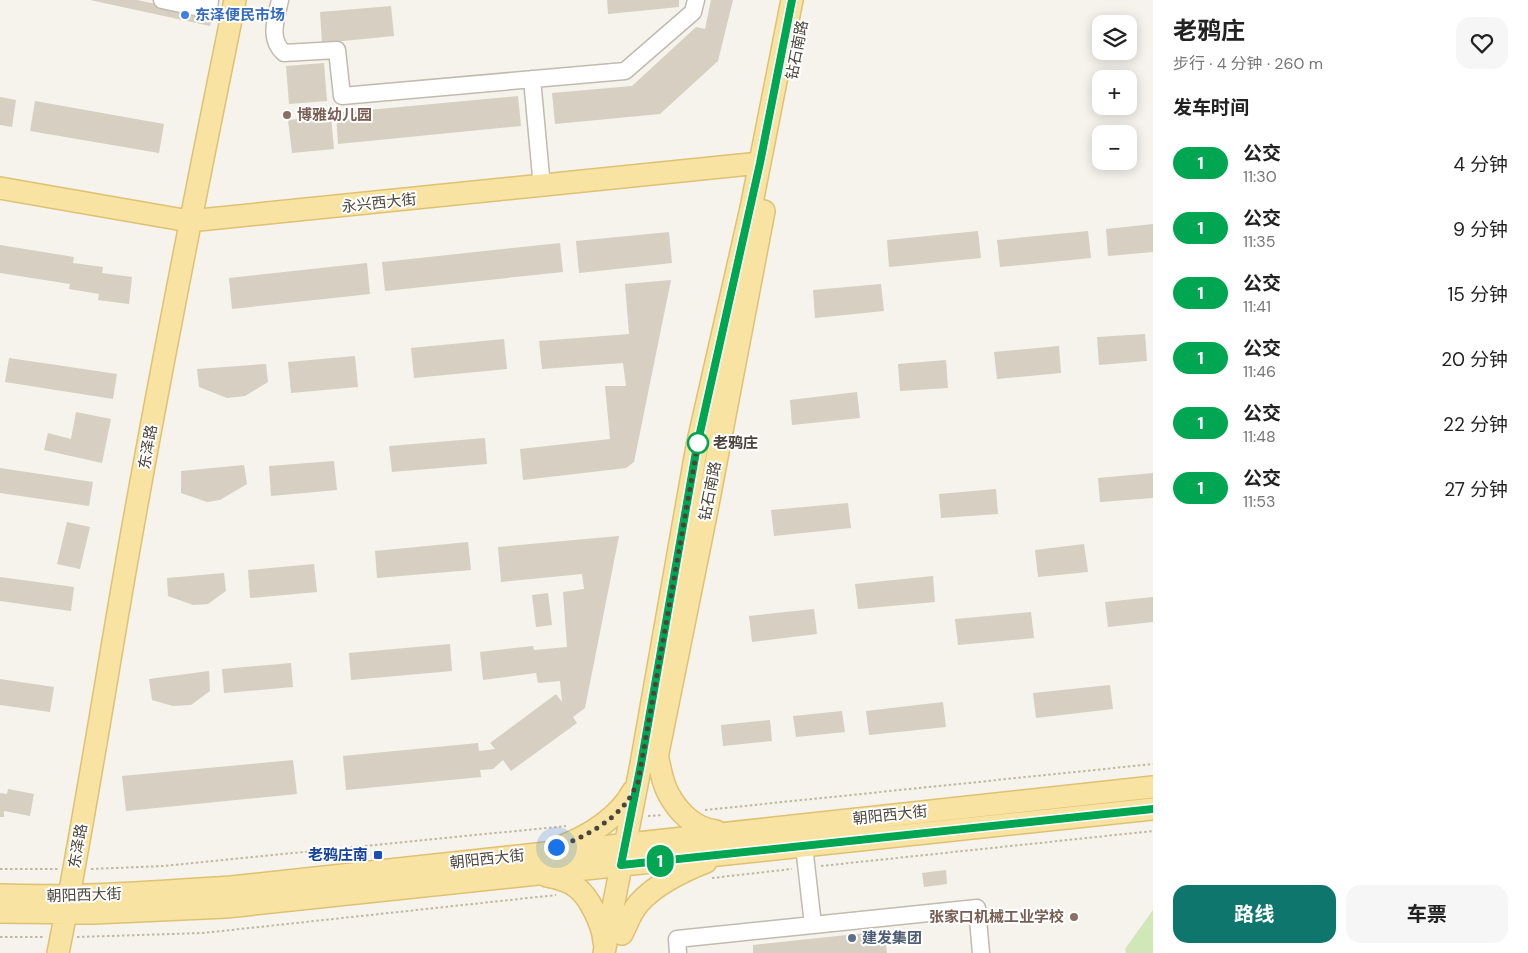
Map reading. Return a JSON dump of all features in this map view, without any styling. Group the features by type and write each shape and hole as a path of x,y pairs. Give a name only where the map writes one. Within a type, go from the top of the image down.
{"main road":[{"name":"东泽路","path":"58,953 189,221 235,0"},
{"name":"钻石南路","path":"633,843 638,782 697,446 760,163 792,0"},
{"name":"钻石南路","path":"612,948 628,864 657,755 806,0"},
{"name":"永兴西大街","path":"0,188 189,221 760,163"},
{"path":"657,755 667,792 690,822 707,830 731,832"},
{"path":"638,782 627,802 606,822 540,863 581,892 593,910 603,934 612,948 638,904 648,894 687,870 735,853"},
{"name":"朝阳西大街","path":"540,863 633,843 1153,787"},
{"name":"朝阳西大街","path":"0,912 231,887 540,863 628,864 1153,809"},
{"name":"朝阳西大街","path":"0,895 68,904"}],"street":[{"path":"162,0 208,10 210,0"},
{"path":"280,0 274,30 277,47 284,53 337,50 342,96 625,71 693,12 696,0"},
{"path":"532,79 542,186"},
{"path":"804,846 813,925"},
{"path":"678,953 677,939 977,908 981,953"}],"green space":[{"path":"1153,910 1153,953 1126,953 1125,949"}],"building":[{"path":"90,0 137,0 212,16 210,26"},
{"path":"607,0 679,0 679,7 608,14"},
{"path":"711,0 733,0 718,61 660,114 555,124 552,93 632,86 696,27 705,29"},
{"path":"391,6 394,36 322,43 320,12"},
{"path":"324,63 327,101 289,104 286,66"},
{"path":"518,96 521,126 338,144 336,113"},
{"path":"0,97 16,100 12,127 0,125"},
{"path":"35,101 164,124 159,153 30,131"},
{"path":"331,116 334,149 292,153 288,120"},
{"path":"1153,224 1153,252 1108,256 1106,229"},
{"path":"978,231 981,258 889,267 887,240"},
{"path":"1088,231 1091,258 1000,267 997,240"},
{"path":"669,232 672,263 579,273 576,241"},
{"path":"560,243 563,272 385,291 382,262"},
{"path":"0,245 74,257 73,263 103,267 102,273 132,277 129,304 98,300 99,294 69,289 70,284 0,273"},
{"path":"367,263 370,294 232,309 229,278"},
{"path":"671,280 634,462 626,468 523,480 520,449 610,439 605,386 626,386 623,363 542,369 539,341 629,334 625,284"},
{"path":"881,284 884,311 815,318 813,290"},
{"path":"1145,334 1147,361 1099,365 1097,337"},
{"path":"504,339 507,369 414,378 411,348"},
{"path":"1059,346 1061,373 997,379 994,352"},
{"path":"355,356 358,387 291,393 288,362"},
{"path":"9,358 117,374 113,399 5,382"},
{"path":"946,360 948,388 900,391 898,364"},
{"path":"266,364 268,382 245,396 227,398 199,387 197,369"},
{"path":"857,392 860,418 792,425 790,400"},
{"path":"76,412 111,419 102,463 44,450 48,433 71,439"},
{"path":"485,438 487,464 392,472 389,446"},
{"path":"334,461 337,490 271,496 269,466"},
{"path":"244,465 247,484 220,500 207,502 181,493 181,471"},
{"path":"0,468 93,482 89,506 0,493"},
{"path":"1153,473 1153,498 1100,502 1098,478"},
{"path":"996,489 998,514 941,518 939,494"},
{"path":"848,503 851,528 774,536 771,510"},
{"path":"67,522 90,527 80,569 57,564"},
{"path":"619,536 585,708 573,717 577,723 511,771 503,760 493,769 480,770 481,777 346,790 343,756 478,743 479,751 495,749 490,743 556,694 562,702 560,681 538,683 536,673 483,680 480,652 533,646 534,650 567,647 563,592 584,589 582,574 501,582 498,547"},
{"path":"468,542 471,570 377,578 375,551"},
{"path":"1084,544 1088,572 1038,577 1035,550"},
{"path":"314,564 317,592 250,598 248,570"},
{"path":"224,573 226,591 208,604 193,605 168,596 167,578"},
{"path":"933,576 935,602 858,609 855,584"},
{"path":"0,577 74,587 71,611 0,601"},
{"path":"548,593 552,625 536,627 532,595"},
{"path":"1153,597 1153,622 1108,627 1105,602"},
{"path":"814,609 817,634 752,642 749,616"},
{"path":"1031,612 1034,638 958,645 955,619"},
{"path":"450,644 452,671 351,680 349,653"},
{"path":"291,663 293,687 224,693 222,669"},
{"path":"209,671 210,691 191,705 173,706 152,700 149,679"},
{"path":"0,679 54,687 50,712 0,705"},
{"path":"1110,685 1113,709 1036,718 1033,693"},
{"path":"943,702 946,727 869,735 866,711"},
{"path":"842,711 845,732 796,737 793,716"},
{"path":"770,720 772,741 723,746 721,725"},
{"path":"293,760 297,794 126,811 122,776"},
{"path":"8,789 34,794 30,816 4,811 4,817 0,817 0,793 7,794"},
{"path":"946,870 947,884 924,887 922,873"},
{"name":"建发集团","path":"884,931 887,953 753,953 753,945"}],"bus line":[{"name":"1","path":"792,0 751,208 697,446 641,764 621,865 1153,809"}],"place":[{"name":"东泽便民市场","path":"185,15"},
{"name":"博雅幼儿园","path":"287,115"},
{"name":"老鸦庄","path":"698,443"},
{"name":"老鸦庄南","path":"378,855"},
{"name":"张家口机械工业学校","path":"1074,917"},
{"name":"建发集团","path":"852,938"}],"route":[{"path":"556,847 572,842 606,822 627,802 638,782 698,443"}]}
